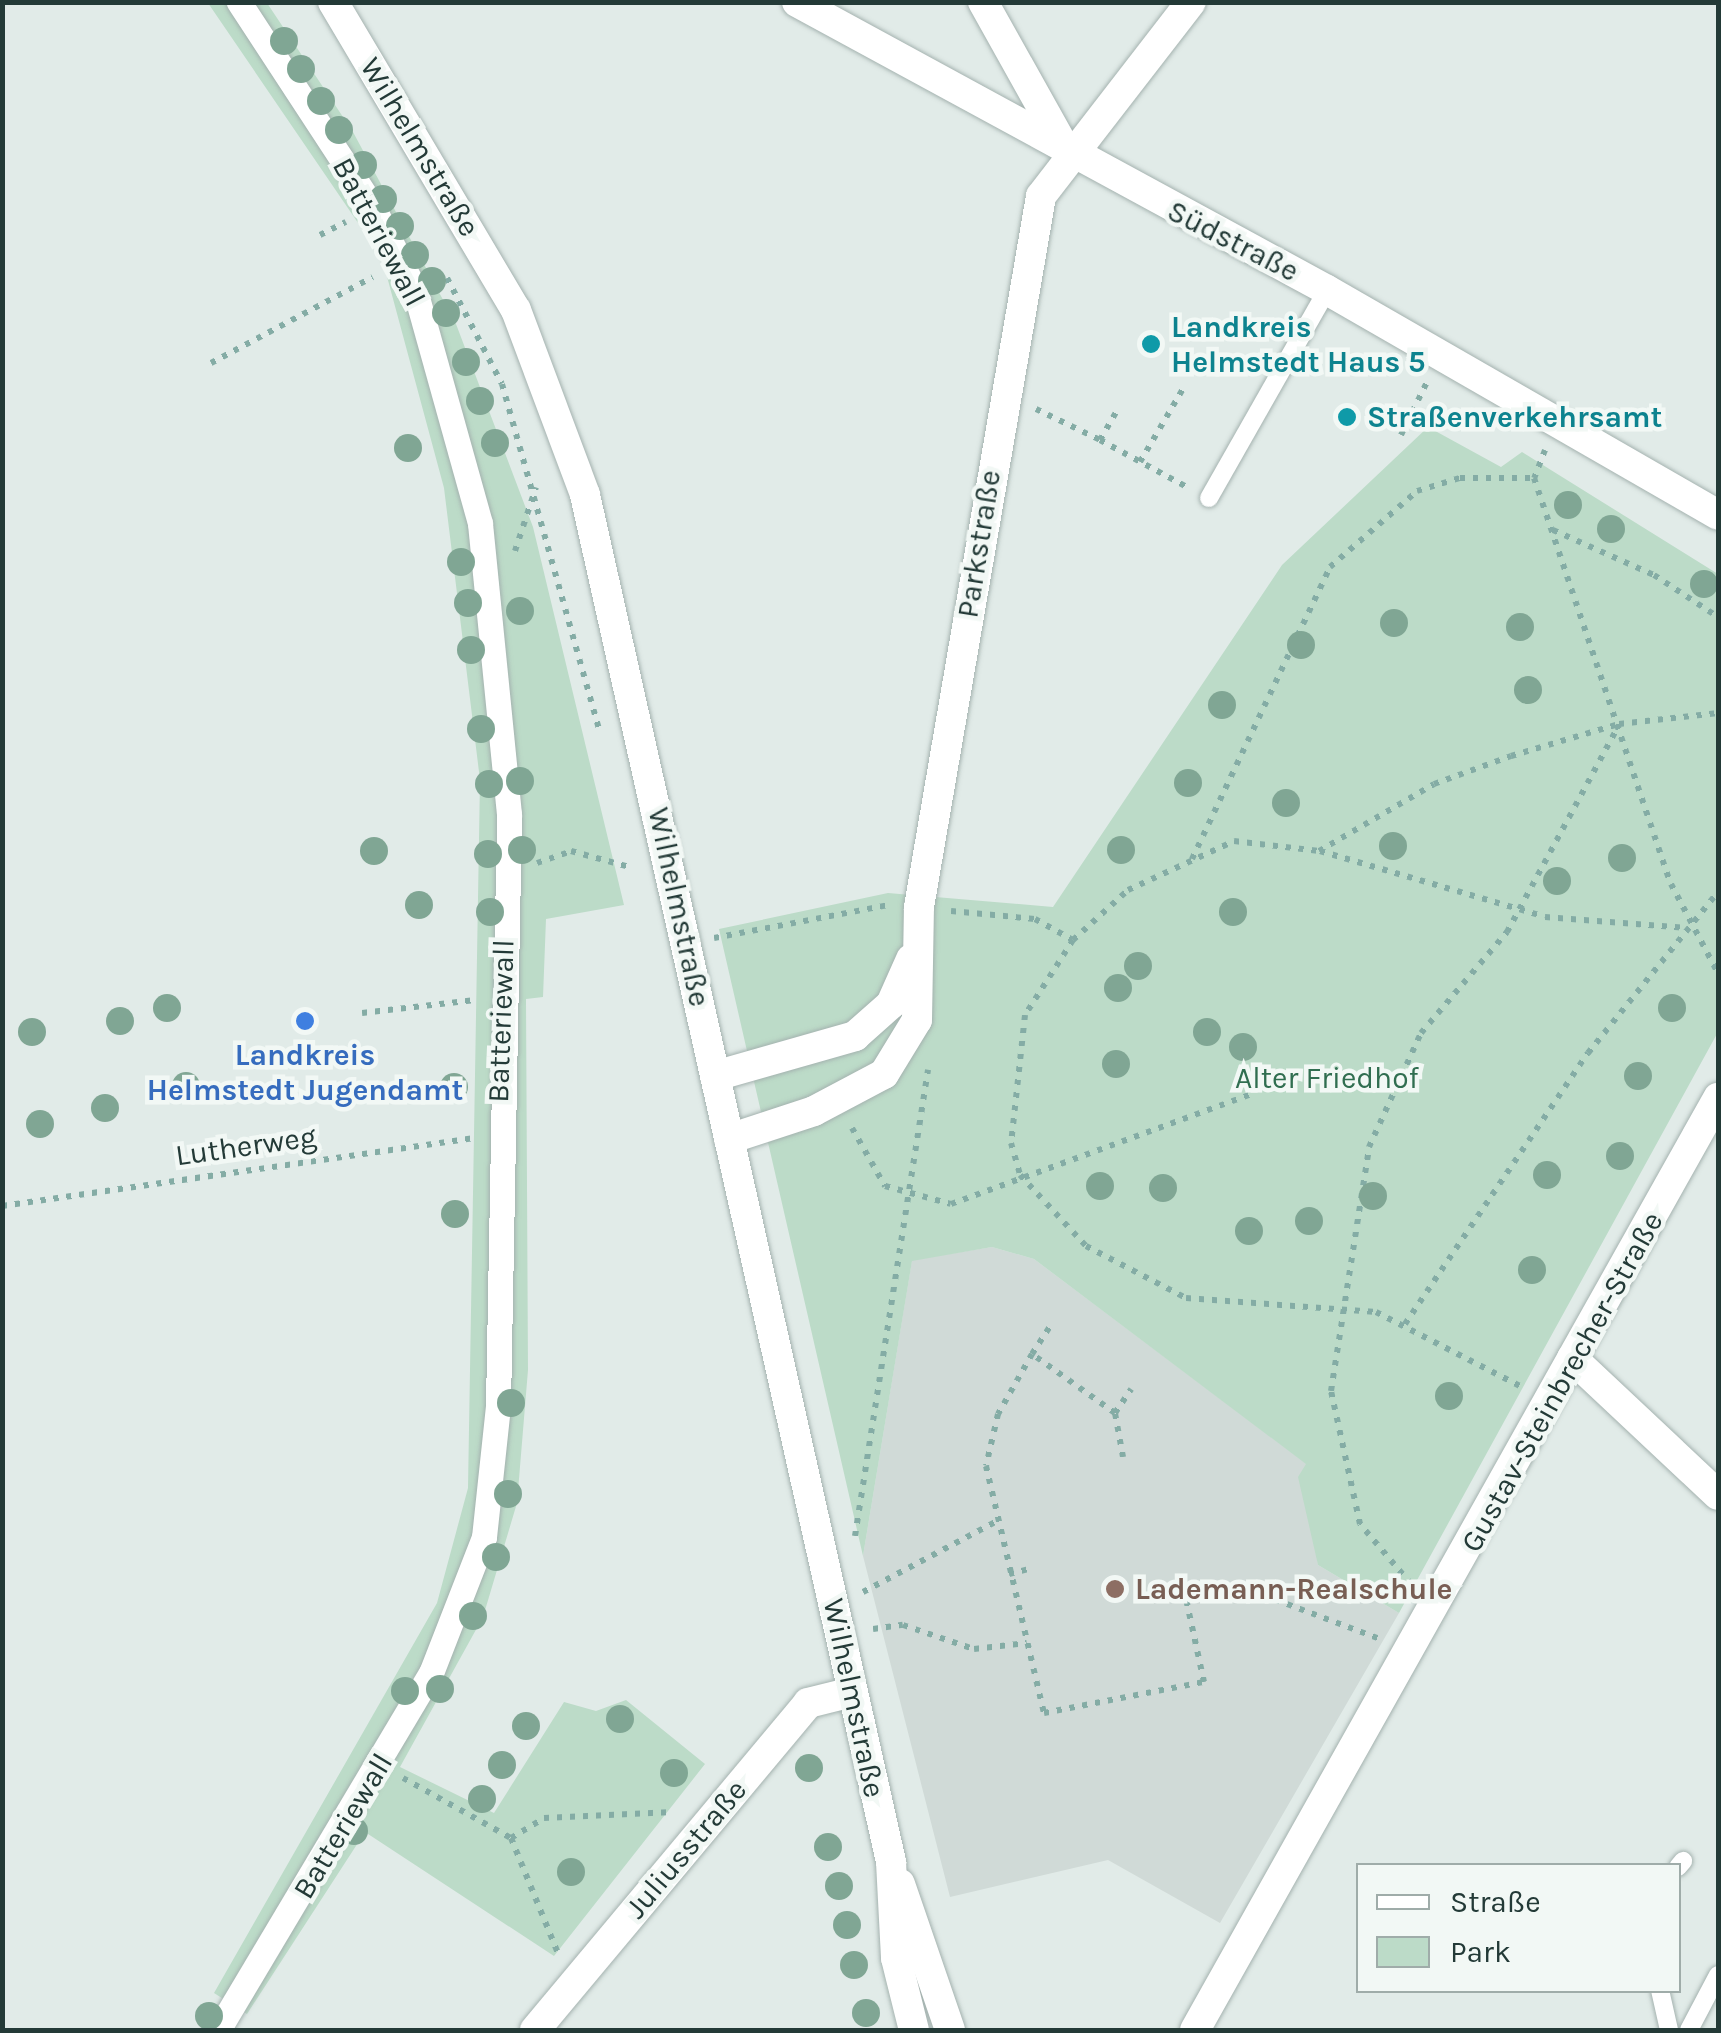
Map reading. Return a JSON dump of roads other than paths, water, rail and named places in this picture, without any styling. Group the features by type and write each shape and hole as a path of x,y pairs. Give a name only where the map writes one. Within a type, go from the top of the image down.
{"street":[{"name":"Batteriewall","path":"218,2030 380,1765 452,1632 484,1537 498,1405 497,1135 509,814 480,524 401,262 239,2"},
{"name":"Wilhelmstraße","path":"333,2 516,310 554,402 610,590 891,1862 950,2030"},
{"name":"Südstraße","path":"797,2 1068,155 1327,290 1718,515"},
{"path":"984,2 1068,155"},
{"name":"Parkstraße","path":"729,1139 840,1100 884,1074 916,1020 919,907 1040,196 1068,155 1191,2"},
{"name":"Parkstraße","path":"715,1076 855,1036 891,1004 916,942"},
{"name":"Gustav-Steinbrecher-Straße","path":"1196,2030 1412,1657 1572,1358 1718,1098"},
{"path":"1572,1358 1718,1495"},
{"name":"Juliusstraße","path":"535,2030 808,1704 852,1692"},
{"name":"Wilhelmstraße","path":"891,1862 896,1958 914,2030"}],"lane":[{"path":"1209,498 1327,290"},
{"path":"1689,2030 1718,1975"},
{"path":"1661,1993 1668,2030"}],"place":[{"name":"Landkreis Helmstedt Haus 5","path":"1151,344"},
{"name":"Straßenverkehrsamt","path":"1347,417"},
{"name":"Landkreis Helmstedt Jugendamt","path":"305,1021"},
{"name":"Lademann-Realschule","path":"1115,1589"}],"park label":[{"name":"Alter Friedhof","path":"1327,1078"}]}
